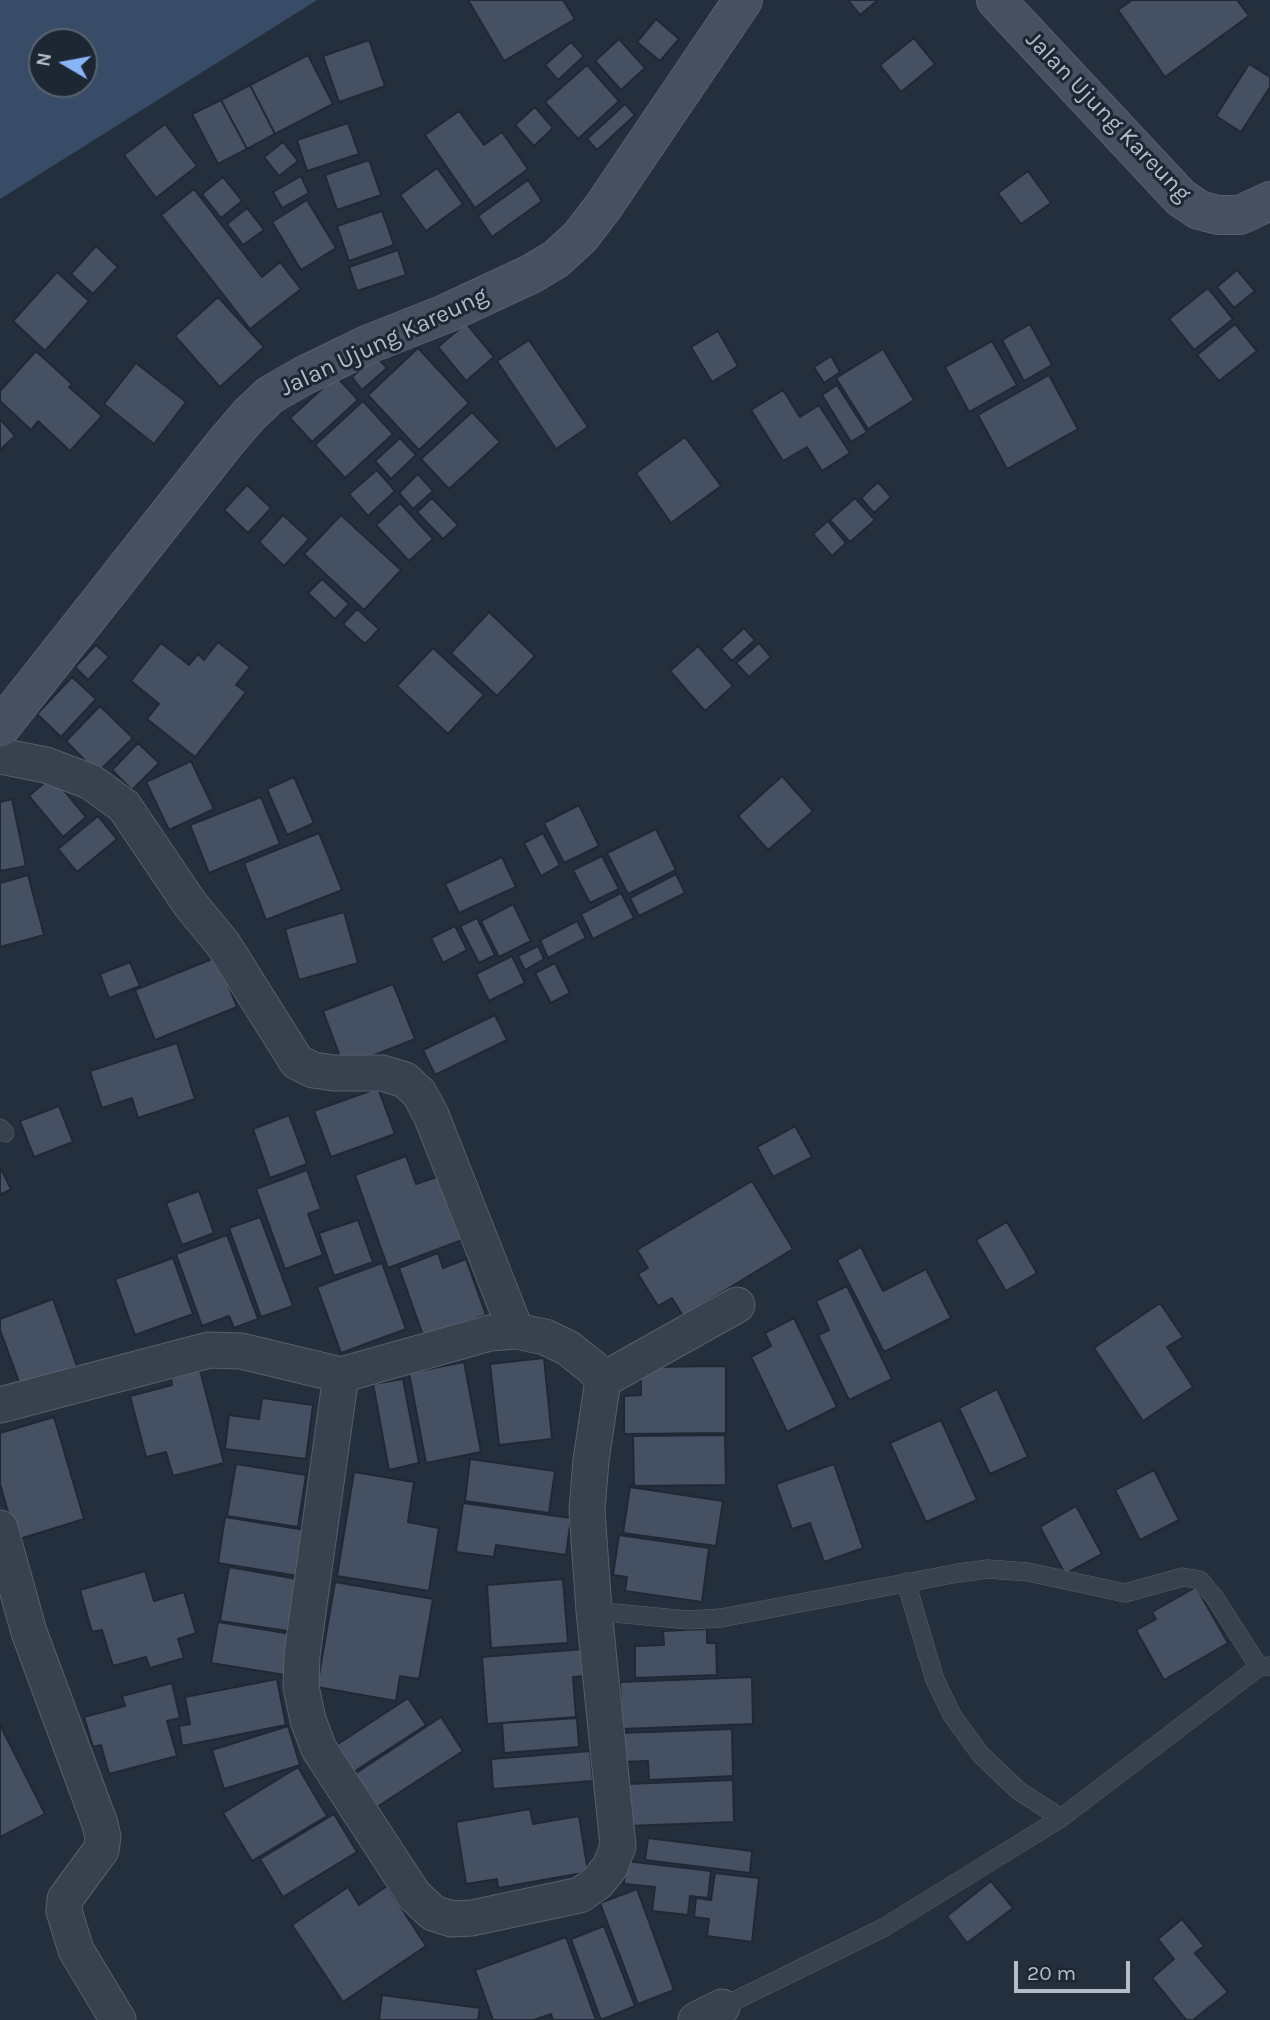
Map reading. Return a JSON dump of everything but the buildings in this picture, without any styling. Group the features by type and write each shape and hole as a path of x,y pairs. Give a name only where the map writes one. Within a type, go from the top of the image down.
{"main road":[{"name":"Jalan Ujung Kareung","path":"0,727 225,443 270,395 369,344 444,314 531,274 556,259 580,237 743,0"},
{"name":"Jalan Ujung Kareung","path":"996,0 1181,198 1199,210 1218,215 1240,215 1270,201"}],"street":[{"path":"0,756 46,765 91,782 124,806 190,904 223,944 297,1062 313,1070 334,1073 382,1073 405,1080 419,1093 431,1115 516,1331"},
{"path":"603,1380 737,1305"},
{"path":"0,1405 209,1350 241,1351 341,1375 490,1333 516,1331 545,1337 568,1348 593,1368 603,1380 591,1460 587,1510 594,1611 618,1846 610,1867 597,1883 580,1895 472,1918 452,1919 433,1913 414,1895 319,1749 307,1720 301,1687 302,1655 341,1375"},
{"path":"0,1528 29,1632 100,1824 103,1837 101,1850 65,1899 64,1911 75,1950 118,2020"}],"lane":[{"path":"594,1611 688,1620 721,1618 988,1569 1028,1572 1125,1593 1183,1577 1200,1580 1264,1666 1060,1818 883,1928 709,2013"},
{"path":"906,1582 935,1680 952,1715 981,1755 1020,1791 1060,1818"}],"water":[{"path":"0,0 317,0 0,199"}]}
